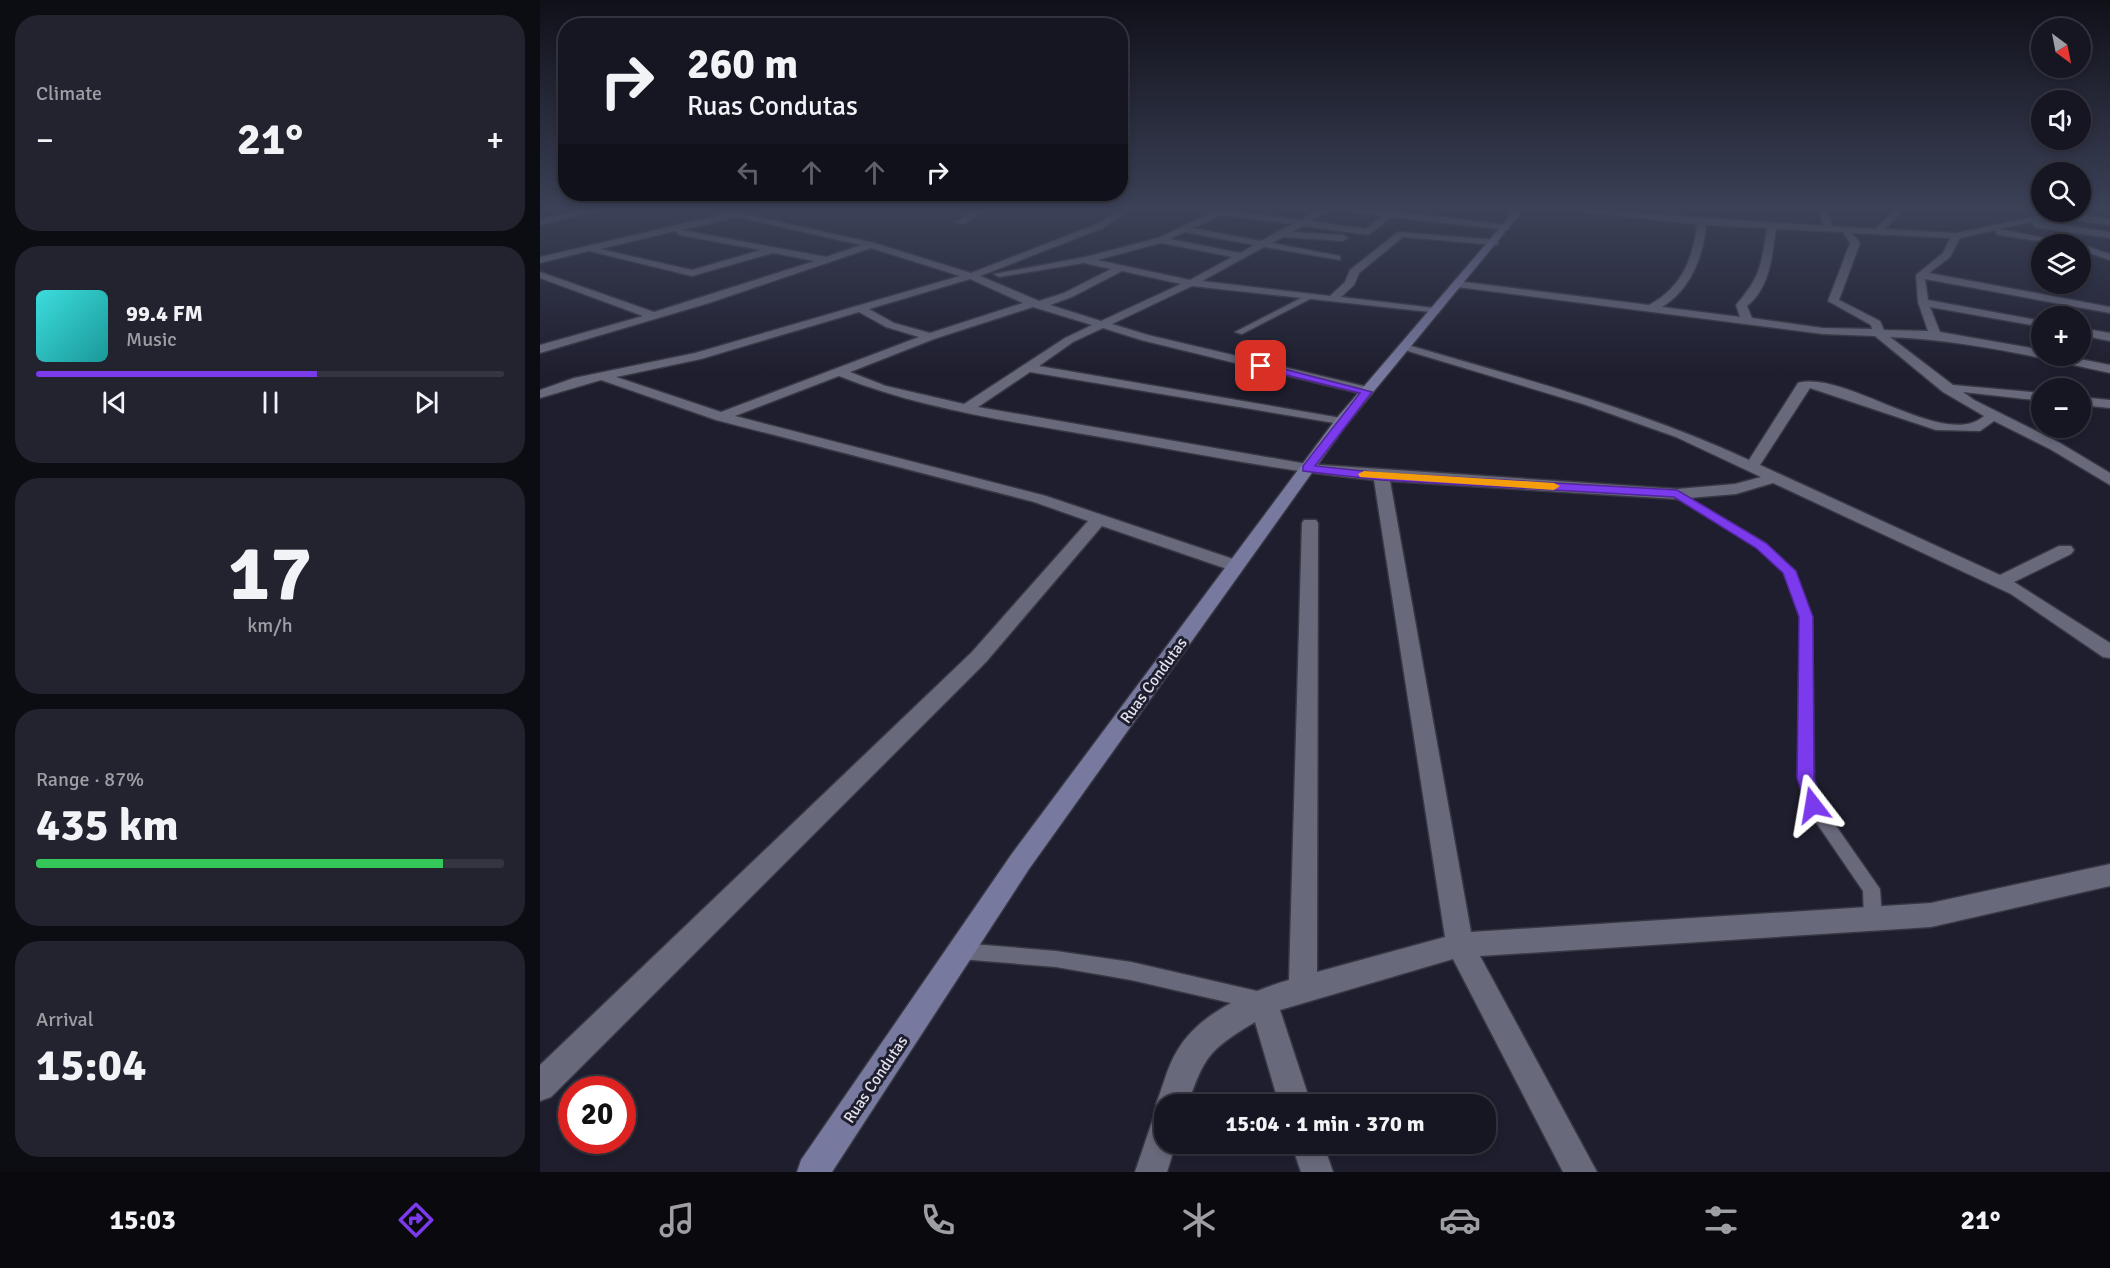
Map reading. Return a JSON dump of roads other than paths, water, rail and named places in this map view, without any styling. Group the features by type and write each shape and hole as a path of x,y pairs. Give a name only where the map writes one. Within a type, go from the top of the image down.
{"street":[{"path":"652,264 692,273 725,264"},
{"path":"540,349 654,316 816,264"},
{"path":"933,264 973,276 1036,304 1176,346 1367,392"},
{"path":"540,394 601,376 697,356 973,276 1006,264"},
{"path":"973,276 1058,264"},
{"path":"1101,264 1191,283 1436,311"},
{"path":"966,410 1069,340 1227,264"},
{"path":"1344,264 1354,272"},
{"path":"1333,299 1347,288 1354,272 1364,264"},
{"name":"Ruas Condutas","path":"813,1172 1020,862 1341,422 1474,264"},
{"path":"1648,310 1666,300 1682,284 1691,264"},
{"path":"1747,320 1741,305 1752,298 1764,264"},
{"path":"1847,264 1833,301 1876,323 1880,335 1948,389 2082,461 2110,480"},
{"path":"1935,335 1919,286 1921,275 1936,264"},
{"path":"721,417 930,337 1068,295 1120,268"},
{"path":"540,275 654,316"},
{"path":"1921,275 2110,310"},
{"path":"1457,284 1648,310 1880,335 1935,335 2031,352"},
{"path":"1923,302 2031,322"},
{"path":"859,308 890,325 930,337"},
{"path":"2091,333 2110,337"},
{"path":"1404,348 1637,417 1752,466 2000,582 2106,645"},
{"path":"2091,365 2110,369"},
{"path":"1031,368 1341,422"},
{"path":"837,371 882,389 966,410 1307,469 1381,476 1677,494 1736,489 1776,477"},
{"path":"601,376 721,417 1040,499 1236,566"},
{"path":"1752,466 1803,386 1810,384 1891,411 1952,428 1980,427 1993,415"},
{"path":"1948,389 1961,388 2031,396"},
{"path":"2091,402 2110,404"},
{"path":"1381,476 1460,945 1581,1172"},
{"path":"540,1086 979,657 1099,519"},
{"path":"1303,989 1310,523"},
{"path":"2000,582 2065,550"},
{"path":"1176,1094 1187,1062 1207,1035 1263,1001 1460,945 1931,915 2110,875"},
{"path":"1263,1001 1292,1094"},
{"path":"1151,1172 1157,1154"},
{"path":"1311,1154 1317,1172"}],"lane":[{"path":"1239,332 1310,297"},
{"path":"1677,494 1761,545 1789,571 1806,617 1806,778 1813,805 1871,889 1873,918"},
{"path":"960,951 1056,959 1110,968 1263,1001"}]}
